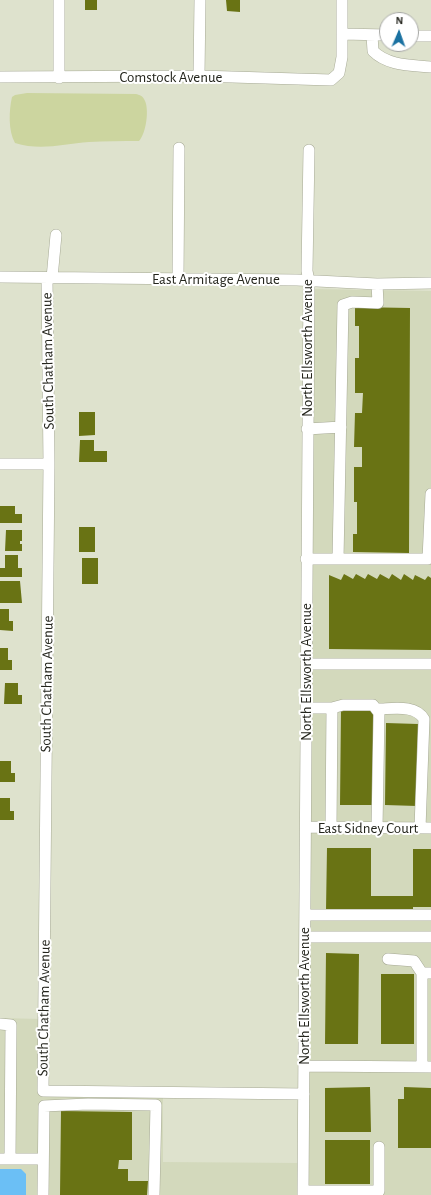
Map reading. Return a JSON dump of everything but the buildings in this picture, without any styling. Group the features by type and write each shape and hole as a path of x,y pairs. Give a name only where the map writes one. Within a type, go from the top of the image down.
{"street":[{"path":"59,78 60,0"},
{"path":"199,76 200,0"},
{"path":"342,0 342,34 379,35"},
{"name":"Comstock Avenue","path":"0,77 59,78 199,76 331,80 340,73 342,34"},
{"path":"372,35 373,51 381,59 403,65 431,67"},
{"path":"419,36 431,36"},
{"path":"178,279 179,148"},
{"name":"North Ellsworth Avenue","path":"303,1193 309,281 307,271 309,150"},
{"name":"South Chatham Avenue","path":"56,235 50,278 43,1091 304,1094"},
{"name":"East Armitage Avenue","path":"0,277 297,280 377,284 431,283"},
{"path":"338,559 343,305 352,302 378,303 377,284"},
{"path":"307,429 340,427"},
{"path":"0,464 49,464"},
{"path":"306,559 428,559 431,494"},
{"path":"306,664 431,664"},
{"path":"306,708 332,708 343,705 373,705 377,709 380,723 378,828"},
{"path":"331,827 332,708"},
{"path":"377,709 412,710 421,714 424,719 425,828"},
{"name":"East Sidney Court","path":"306,827 425,828"},
{"path":"305,915 431,915"},
{"path":"305,937 431,937"},
{"path":"304,1066 427,1067 426,972 414,961 388,959"},
{"path":"0,1024 11,1025 5,1159 43,1159"},
{"path":"43,1195 44,1106 88,1104 156,1105 154,1195"},
{"path":"303,1193 379,1191 379,1147"}],"shaded area":[{"path":"312,289 431,291 431,1195 306,1195"},
{"path":"0,1018 41,1019 40,1093 163,1095 163,1162 300,1163 299,1195 0,1195"}],"green space":[{"path":"27,93 139,95 144,99 147,108 144,133 139,141 89,142 43,147 15,143 11,133 10,120 12,97"}],"water":[{"path":"0,1169 21,1169 26,1174 26,1195 0,1195"}]}
